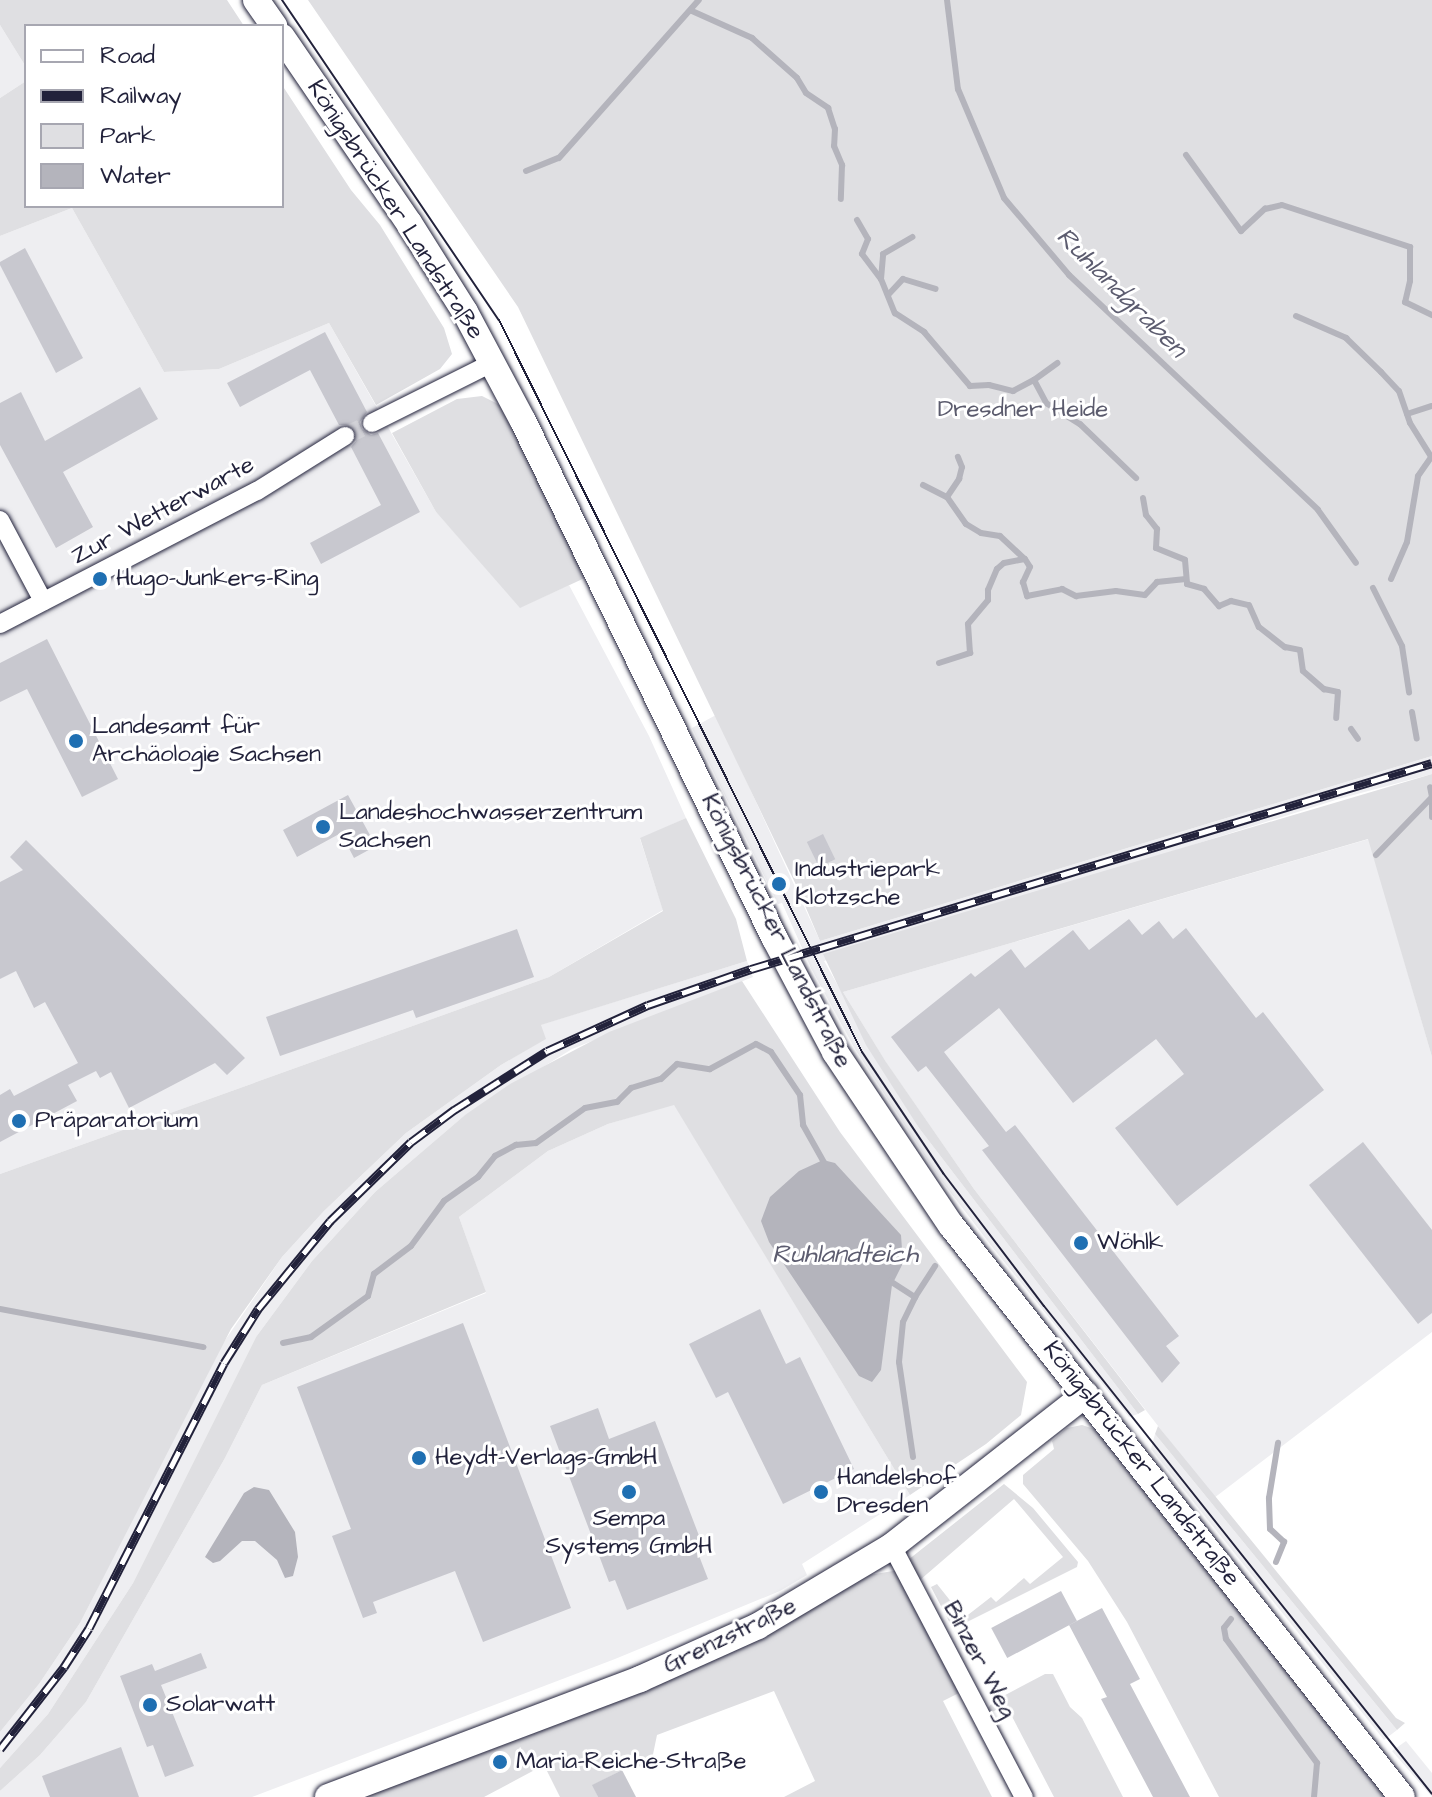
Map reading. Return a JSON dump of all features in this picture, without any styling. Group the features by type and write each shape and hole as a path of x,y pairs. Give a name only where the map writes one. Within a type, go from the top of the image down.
{"main road":[{"path":"256,0 273,24"},
{"name":"Königsbrücker Landstraße","path":"284,40 417,234 492,363 775,939 835,1052 951,1225 1402,1797"},
{"name":"Grenzstraße","path":"328,1797 699,1654 793,1607 892,1546 1086,1394"}],"street":[{"path":"372,423 492,363"},
{"name":"Zur Wetterwarte","path":"0,624 257,491 345,436"},
{"path":"0,520 43,601"},
{"name":"Binzer Weg","path":"892,1546 1024,1797"}],"shaded area":[{"path":"0,25 24,64 24,82 0,98"},
{"path":"72,208 164,372 219,369 329,323 436,512 521,607 569,585 649,736 686,818 640,839 663,910 549,977 0,1174 0,236"},
{"path":"716,715 820,941 1432,756 1432,774 1342,798 824,961 919,1128 1138,1414 1129,1417 993,1248 938,1176 855,1049 811,968 782,903 778,904 692,728"},
{"path":"1369,839 1432,1057 1432,1332 1214,1498 974,1189 887,1064 843,992"},
{"path":"747,961 753,977 572,1049 464,1116 375,1192 312,1261 256,1337 133,1583 48,1714 0,1768 0,1732 39,1684 80,1623 215,1355 282,1257 324,1211 406,1133 501,1065 545,1039 540,1025"},
{"path":"674,1104 910,1495 802,1564 807,1575 780,1591 615,1659 252,1797 0,1797 0,1791 40,1755 86,1702 225,1458 262,1385 486,1293 459,1217 548,1151 608,1124"},
{"path":"1155,1434 1397,1730 1384,1740 1151,1449"},
{"path":"1406,1741 1432,1773 1432,1797 1392,1751"}],"green space":[{"path":"0,0 227,0 243,24 24,24 24,64 0,25"},
{"name":"Dresdner Heide","path":"308,0 1432,0 1432,756 820,941 798,889 518,307"},
{"path":"24,82 24,208 72,208 0,236 0,98"},
{"path":"284,88 351,190 380,225 444,328 452,354 440,369 376,405 329,323 219,369 164,372 72,208 284,208"},
{"path":"482,396 498,404 514,420 589,576 520,608 436,512 392,433 457,399"},
{"path":"1432,774 1432,1057 1368,839 843,992 886,1062 974,1189 1145,1410 1138,1414 919,1128 866,1045 823,954"},
{"path":"686,818 736,919 747,961 541,1025 546,1039 501,1065 406,1133 324,1211 282,1257 231,1329 80,1623 39,1684 0,1732 0,1174 549,977 663,911 640,838"},
{"path":"742,981 840,1132 1027,1382 1021,1415 986,1444 910,1495 674,1105 608,1124 548,1151 459,1217 486,1292 262,1385 225,1458 86,1702 40,1755 0,1791 0,1768 48,1714 133,1583 256,1337 312,1261 375,1192 465,1115 510,1084 609,1032"},
{"path":"1082,1425 1097,1430 1342,1736 1385,1797 1219,1797 1127,1622 1088,1561 1023,1484 1023,1475 1054,1449 1052,1441 1067,1428"},
{"path":"1158,1426 1396,1718 1405,1723 1397,1730 1155,1434"},
{"path":"1004,1484 1033,1508 1078,1562 1077,1567 953,1629 931,1587 937,1584 964,1618 991,1597 996,1602 1024,1578 1030,1584 1063,1557 1014,1499 920,1580 908,1560"},
{"path":"899,1570 959,1693 943,1701 992,1797 784,1797 815,1781 774,1691 657,1735 651,1764 622,1770 593,1785 598,1797 560,1797 544,1765 484,1797 328,1797 839,1580"},
{"path":"1045,1674 1053,1674 1070,1707 1082,1718 1123,1797 1054,1797 1006,1705 988,1714 987,1709 994,1701"}],"water":[{"name":"Ruhlandteich","path":"823,1160 835,1163 901,1235 903,1263 892,1285 881,1370 872,1382 859,1376 769,1242 761,1221 770,1197 799,1171"},
{"path":"254,1487 269,1490 295,1532 298,1557 293,1576 285,1578 277,1560 255,1541 242,1541 220,1561 213,1563 205,1557 244,1493"}],"building":[{"path":"25,248 83,358 56,373 0,265 0,262"},
{"path":"325,332 367,412 360,422 362,429 371,435 378,433 420,512 321,564 310,543 381,505 351,447 356,441 356,430 350,425 339,425 310,370 240,407 227,383"},
{"path":"140,387 158,419 63,472 93,527 56,548 0,445 0,403 21,392 45,441"},
{"name":"Landesamt für Archäologie Sachsen","path":"47,639 118,779 82,797 27,689 0,702 0,663"},
{"path":"348,795 376,846 354,858 341,833 297,857 283,830"},
{"path":"823,834 835,859 819,867 807,842"},
{"path":"26,840 245,1058 227,1075 215,1063 129,1108 111,1072 100,1078 96,1071 68,1085 77,1101 0,1142 0,1095 10,1089 14,1096 78,1063 45,1002 34,1008 16,971 0,979 0,882 23,870 10,857"},
{"path":"1129,919 1142,935 1159,921 1173,939 1186,928 1256,1018 1263,1012 1324,1090 1177,1206 1115,1128 1184,1074 1156,1039 1073,1103 999,1008 944,1052 1006,1132 1015,1125 1179,1336 1166,1346 1180,1363 1162,1383 982,1150 989,1146 926,1066 918,1072 891,1037 971,973 975,977 1011,949 1025,968 1073,930 1089,950"},
{"path":"517,929 534,977 416,1018 413,1010 280,1056 266,1017"},
{"path":"1363,1142 1432,1230 1432,1313 1418,1324 1309,1185"},
{"path":"760,1309 786,1364 800,1357 854,1469 783,1504 728,1392 716,1398 689,1344"},
{"name":"Heydt-Verlags-GmbH","path":"463,1323 571,1608 483,1642 455,1571 373,1602 377,1613 363,1618 332,1536 351,1529 297,1387"},
{"name":"Sempa Systems GmbH","path":"598,1408 609,1439 655,1421 703,1546 696,1548 708,1579 627,1610 615,1580 609,1582 550,1426"},
{"path":"1061,1591 1077,1621 1007,1658 991,1628"},
{"path":"1102,1608 1140,1679 1130,1684 1190,1797 1153,1797 1101,1699 1107,1697 1069,1625"},
{"name":"Solarwatt","path":"201,1653 207,1668 161,1685 194,1766 165,1777 153,1745 147,1747 120,1676 152,1664 155,1671"},
{"path":"121,1747 139,1797 50,1797 42,1776"},
{"path":"622,1770 636,1797 598,1797 592,1785"}],"waterway":[{"path":"526,171 559,158 699,0"},
{"name":"Ruhlandgraben","path":"947,0 958,89 1004,198 1069,275 1318,510 1356,563"},
{"path":"692,11 752,38 797,78 806,93 828,108 835,129 834,146 842,165 841,199"},
{"path":"1186,155 1241,231 1265,209 1282,205 1410,247 1410,281 1405,302 1432,315"},
{"path":"857,220 868,239 862,254 881,279 895,313 924,332 970,386 989,385 1013,391 1034,380 1046,403 1080,424 1136,478"},
{"path":"881,279 883,254 913,237"},
{"path":"888,295 903,279 936,289"},
{"path":"1296,316 1346,338 1381,372 1399,391 1410,423 1430,455"},
{"path":"1034,380 1057,363"},
{"path":"1407,414 1432,406"},
{"path":"1391,579 1407,542 1418,476 1432,456"},
{"path":"947,497 959,479 962,467 958,457"},
{"path":"923,485 947,497 966,524 981,533 1000,536 1025,559 1030,567 1023,582 1027,596 1062,589 1076,596 1116,591 1145,595 1157,582 1186,579"},
{"path":"1143,498 1146,515 1157,529 1156,548 1185,560 1187,584 1204,589 1219,606 1231,601 1249,605 1259,627 1285,647 1300,650 1303,671 1324,689 1338,692 1336,718"},
{"path":"939,663 970,653 968,624 988,600 988,590 997,569 1004,563 1025,559"},
{"name":"Ruhlandgraben","path":"1373,588 1402,646 1409,692"},
{"name":"Ruhlandgraben","path":"1412,712 1417,739"},
{"path":"1351,729 1358,739"},
{"name":"Ruhlandgraben","path":"1376,855 1432,797 1430,787"},
{"path":"1432,797 1432,817"},
{"name":"Ruhlandgraben","path":"283,1343 311,1337 368,1296 374,1274 411,1246 444,1201 478,1177 495,1156 516,1145 536,1143 585,1108 617,1102 631,1088 661,1079 677,1064 710,1069 756,1044 771,1052 800,1095 803,1125 826,1166"},
{"name":"Ruhlandgraben","path":"890,1281 915,1297 935,1266"},
{"path":"913,1457 899,1362 903,1322 915,1297"},
{"name":"Ruhlandgraben","path":"0,1309 203,1347"},
{"path":"1276,1562 1284,1542 1270,1529 1269,1498 1278,1443"},
{"path":"1231,1619 1224,1628 1226,1639 1317,1763 1314,1797"}],"tunnel":[{"path":"345,436 372,423"}],"tram line":[{"path":"282,0 499,320 862,1052 943,1173 1044,1306 1432,1794"}],"railway":[{"path":"0,1749 64,1667 89,1628 224,1363 258,1309 330,1221 411,1142 454,1110 547,1051 648,1005 751,969 1432,763"}],"place":[{"name":"Hugo-Junkers-Ring","path":"100,579"},
{"name":"Landesamt für Archäologie Sachsen","path":"76,741"},
{"name":"Landeshochwasserzentrum Sachsen","path":"323,827"},
{"name":"Industriepark Klotzsche","path":"779,884"},
{"name":"Präparatorium","path":"19,1121"},
{"name":"Wöhlk","path":"1081,1243"},
{"name":"Heydt-Verlags-GmbH","path":"419,1458"},
{"name":"Sempa Systems GmbH","path":"629,1492"},
{"name":"Handelshof Dresden","path":"821,1492"},
{"name":"Solarwatt","path":"150,1705"},
{"name":"Maria-Reiche-Straße","path":"500,1762"}]}
